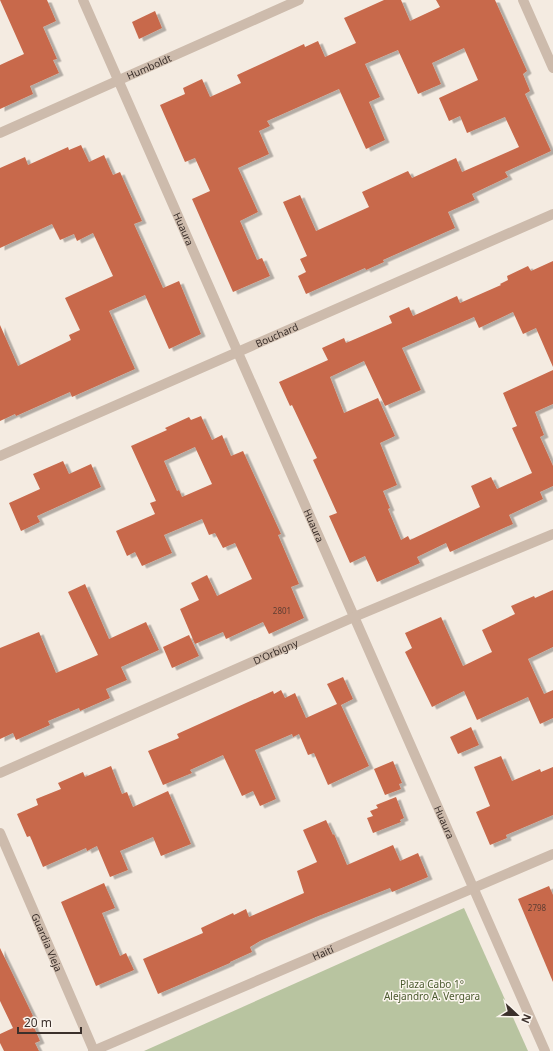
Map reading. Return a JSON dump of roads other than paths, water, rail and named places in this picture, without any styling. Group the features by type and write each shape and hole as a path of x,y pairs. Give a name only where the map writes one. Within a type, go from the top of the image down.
{"street":[{"name":"Huaura","path":"83,0 544,1051"},
{"name":"Humboldt","path":"0,134 299,0"},
{"path":"523,0 553,68"},
{"name":"Bouchard","path":"0,456 553,214"},
{"name":"D'Orbigny","path":"0,774 354,617 553,534"},
{"name":"Guardia Vieja","path":"0,833 94,1051"},
{"name":"Haití","path":"94,1051 553,854"}],"park label":[{"name":"Plaza Cabo 1° Alejandro A. Vergara","path":"432,990"}]}
